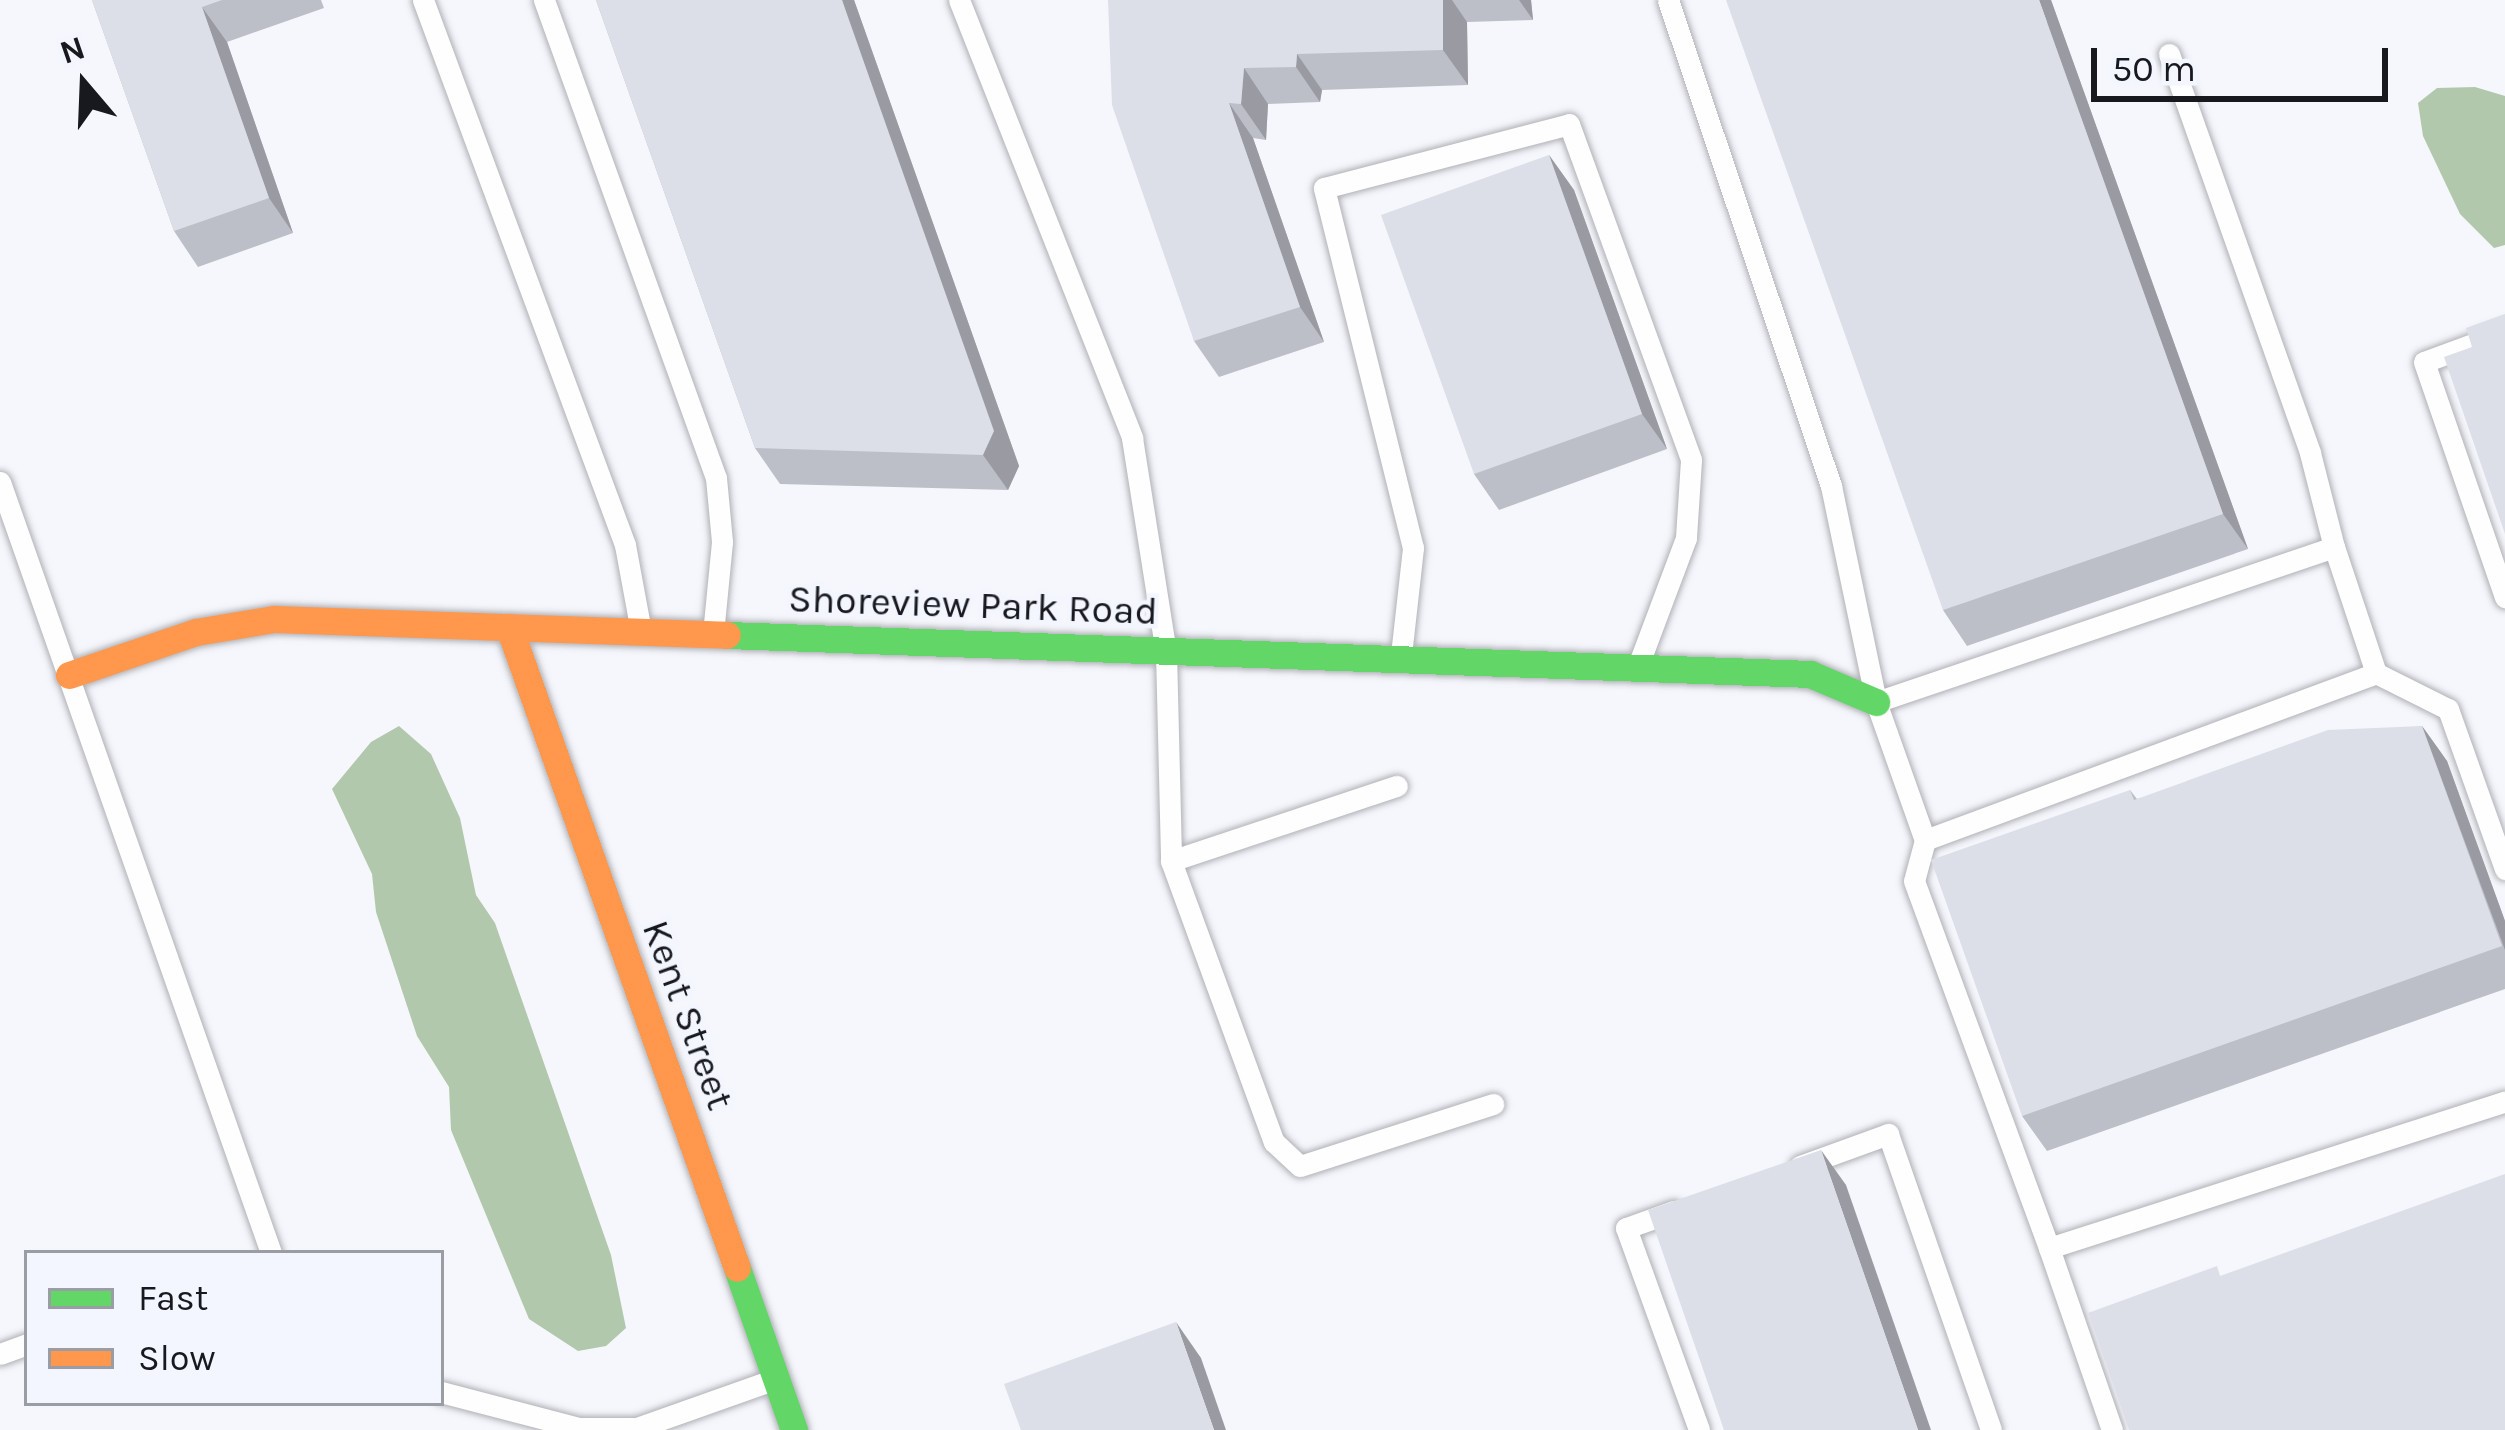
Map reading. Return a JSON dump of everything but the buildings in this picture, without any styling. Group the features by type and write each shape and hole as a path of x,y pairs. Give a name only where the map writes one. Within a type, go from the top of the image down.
{"street":[{"name":"Shoreview Park Road","path":"69,675 196,632 274,619 1810,674 1876,702"},
{"name":"Kent Street","path":"509,627 794,1430"}],"lane":[{"path":"423,0 625,545 641,632"},
{"path":"544,0 716,478 722,542 713,634"},
{"path":"959,0 1132,438 1166,652 1171,861 1254,1101 1274,1142 1300,1166 1493,1104"},
{"path":"1668,0 1831,486 1876,702 1925,840 1914,881 2112,1430"},
{"path":"2169,54 2310,453 2334,547 2376,673 2448,710 2505,869"},
{"path":"1401,661 1413,548 1324,188 1569,124 1690,460 1686,538 1636,670"},
{"path":"2505,332 2424,362 2505,597"},
{"path":"0,482 270,1250"},
{"path":"1876,702 2334,547"},
{"path":"1925,840 2376,673"},
{"path":"1171,861 1397,786"},
{"path":"2048,1248 2505,1102"},
{"path":"1778,1174 1888,1134 1991,1430"},
{"path":"1691,1205 1626,1228 1699,1430"},
{"path":"444,1393 579,1428 637,1428 776,1378"}],"shaded area":[{"path":"2475,87 2505,96 2505,245 2494,248 2460,214 2423,136 2418,103 2437,88"},
{"path":"399,726 431,754 460,818 476,895 495,923 611,1255 626,1328 606,1346 578,1351 529,1319 451,1130 449,1087 417,1036 376,912 372,874 332,789 371,742"}],"traffic: fast":[{"path":"727,635 1810,674 1876,702"},
{"path":"737,1268 794,1430"}],"traffic: slow":[{"path":"69,675 196,632 274,619 727,635"},
{"path":"509,627 737,1268"}]}
